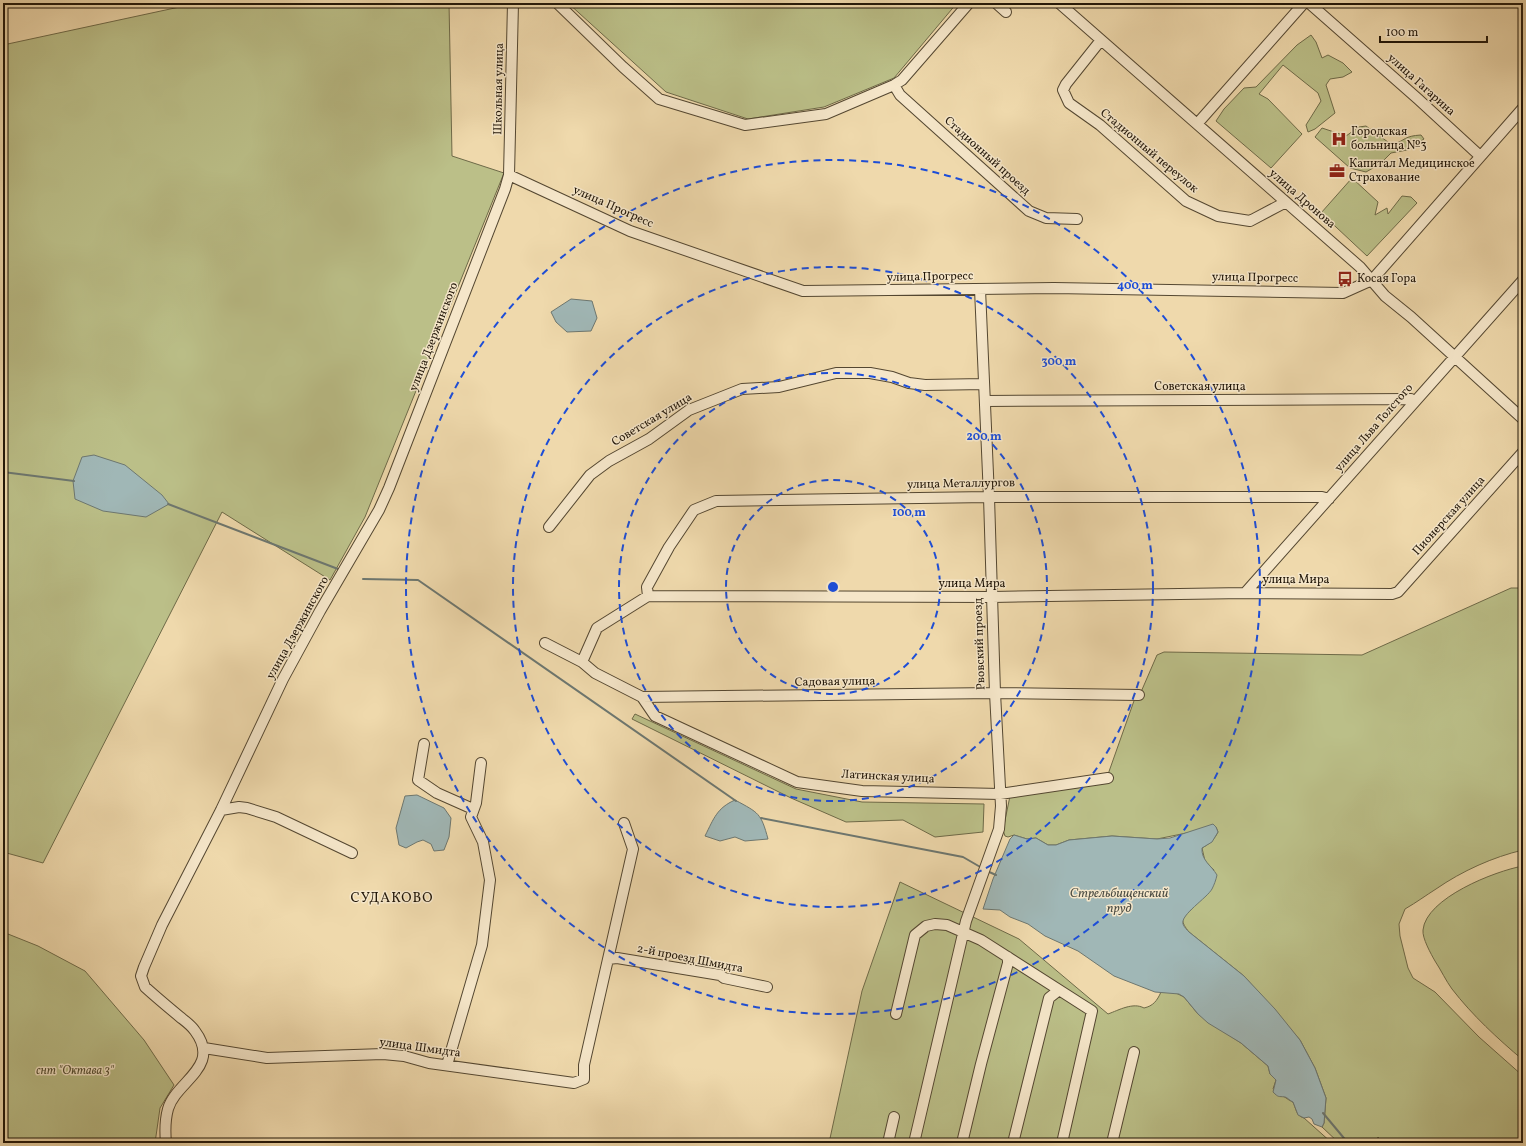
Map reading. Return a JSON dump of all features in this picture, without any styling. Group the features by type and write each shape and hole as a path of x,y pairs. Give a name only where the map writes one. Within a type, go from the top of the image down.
{"street":[{"name":"Школьная улица","path":"509,175 513,3"},
{"path":"557,3 659,99 745,125 826,114 894,85 902,80 970,3"},
{"path":"996,3 1006,12"},
{"name":"улица Дронова","path":"1059,3 1354,262 1385,296 1411,316 1523,419"},
{"path":"1197,124 1304,3"},
{"name":"улица Гагарина","path":"1308,3 1418,99 1480,156"},
{"name":"Стадионный переулок","path":"1101,40 1066,84 1063,90 1069,103 1100,125 1186,201 1218,216 1250,221 1286,202"},
{"name":"Стадионный проезд","path":"894,85 900,95 1029,211 1046,218 1077,219"},
{"path":"1372,280 1523,108"},
{"name":"улица Прогресс","path":"509,175 630,231 803,292 1054,288 1343,293 1372,280"},
{"name":"улица Дзержинского","path":"204,1048 195,1030 145,987 141,976 144,967 162,925 221,810 283,679 320,611 375,517 389,488 472,277 509,175"},
{"name":"улица Льва Толстого","path":"1245,593 1523,280"},
{"name":"Рвовский проезд","path":"914,1143 963,932 999,829 1000,794 995,693 990,497 980,289"},
{"name":"Советская улица","path":"549,527 590,475 609,461 649,440 689,410 742,389 779,387 836,373 870,373 892,377 910,383 925,385 984,384"},
{"name":"Советская улица","path":"985,401 1411,399 1414,402"},
{"name":"Пионерская улица","path":"1392,594 1398,592 1523,452"},
{"name":"улица Металлургов","path":"648,596 647,587 670,547 694,510 716,501 990,497 1322,497 1329,499"},
{"name":"улица Мира","path":"648,596 992,597 1245,593 1392,594"},
{"path":"582,662 597,628 648,596"},
{"name":"Садовая улица","path":"546,643 582,662 595,673 642,697 995,693 1140,695"},
{"name":"Латинская улица","path":"642,697 655,716 797,782 862,791 1000,794 1108,778"},
{"path":"424,744 418,780 437,793 473,809"},
{"path":"447,1065 482,944 490,880 483,842 471,817 476,803 481,763"},
{"path":"221,810 239,807 247,808 276,817 352,853"},
{"path":"608,959 633,849 624,823"},
{"path":"896,1014 915,935 926,926 935,924 947,925 982,940 1092,1011 1062,1143"},
{"path":"962,1143 1008,963 1008,957"},
{"name":"2-й проезд Шмидта","path":"608,959 617,958 720,975 724,978 768,987"},
{"name":"улица Шмидта","path":"204,1048 267,1058 384,1054 447,1065 574,1083 584,1080 584,1065 608,959"},
{"path":"1013,1143 1049,998 1059,990"},
{"path":"166,1143 165,1127 168,1109 175,1095 193,1077 201,1064 204,1048"},
{"path":"1112,1143 1134,1052"},
{"path":"888,1143 894,1117"}],"green space":[{"path":"198,3 449,3 452,156 504,173 365,517 330,580 222,512 43,863 3,852 3,45"},
{"path":"568,3 957,3 894,78 824,107 748,119 666,92"},
{"path":"1311,35 1316,42 1322,58 1328,55 1343,63 1352,72 1343,77 1330,79 1326,85 1335,113 1315,129 1308,132 1306,125 1321,101 1318,93 1283,65 1259,94 1268,99 1302,134 1271,168 1216,121 1224,109 1244,88 1256,87 1297,45"},
{"path":"1366,126 1392,145 1411,136 1421,135 1424,139 1407,150 1391,153 1380,164 1366,172 1350,168 1315,137 1322,128 1346,136 1359,127"},
{"path":"1352,178 1378,202 1375,215 1387,208 1388,214 1402,196 1411,197 1417,203 1367,256 1321,213"},
{"path":"1511,588 1523,588 1523,850 1489,861 1446,882 1405,909 1399,924 1400,936 1408,968 1413,978 1435,992 1479,1037 1523,1076 1523,1143 1384,1143 1378,1137 1374,1143 1339,1143 1322,1127 1324,1123 1326,1098 1315,1068 1300,1040 1244,976 1189,932 1183,923 1183,918 1191,910 1214,870 1205,861 1202,848 1215,837 1218,832 1216,827 1157,839 1112,836 1069,840 1056,845 1048,845 1036,838 1027,839 1014,835 1008,837 1005,836 1003,830 1010,796 1106,780 1135,698 1141,692 1157,655 1164,652 1362,655"},
{"path":"635,714 796,789 862,802 984,804 983,832 935,837 903,820 846,822 791,798 632,719"},
{"path":"1523,866 1523,1060 1504,1044 1468,1008 1452,989 1429,950 1423,930 1427,918 1436,907 1449,897 1480,880"},
{"path":"900,882 1019,939 1108,1014 1131,1006 1140,1006 1144,1008 1150,1006 1158,998 1161,992 1174,992 1184,997 1198,1014 1241,1043 1268,1066 1270,1074 1276,1080 1273,1089 1293,1102 1299,1116 1304,1118 1332,1143 829,1143 862,991"},
{"name":"снт \"Октава 3\"","path":"3,932 38,946 85,971 144,1040 174,1085 160,1108 155,1143 3,1143"}],"water":[{"path":"571,299 592,301 597,318 591,331 567,332 556,322 551,312"},
{"path":"94,455 125,465 162,495 169,504 146,517 103,511 75,499 73,481 82,457"},
{"path":"417,795 444,808 451,818 449,837 444,850 434,851 431,844 423,840 406,848 399,845 396,828 405,796"},
{"path":"735,800 758,815 761,819 768,839 745,841 735,837 720,841 705,836 720,810"},
{"name":"Стрельбищенский пруд","path":"1213,824 1218,832 1212,842 1202,848 1202,852 1203,856 1217,875 1216,879 1212,889 1190,911 1183,920 1183,924 1189,932 1244,976 1275,1009 1300,1040 1315,1068 1326,1098 1324,1123 1322,1127 1314,1124 1312,1119 1309,1117 1304,1118 1298,1115 1293,1102 1286,1097 1275,1094 1273,1092 1276,1080 1270,1074 1268,1066 1241,1043 1208,1023 1198,1014 1184,997 1179,994 1155,992 1114,976 1078,951 1045,936 1028,924 1010,917 1000,910 983,909 993,879 1010,839 1014,835 1027,839 1036,838 1048,845 1056,845 1069,840 1112,836 1157,839 1170,838"}],"waterway":[{"path":"3,472 74,481"},
{"path":"168,504 338,569"},
{"path":"363,579 418,580 736,801"},
{"path":"761,818 963,857 982,868"},
{"path":"987,871 996,875"},
{"path":"1323,1113 1348,1143"}],"place":[{"name":"Городская больница №3","path":"1339,139"},
{"name":"Капитал Медицинское Страхование","path":"1337,171"},
{"name":"Косая Гора","path":"1345,279"}],"district":[{"name":"СУДАКОВО","path":"392,898"}]}
